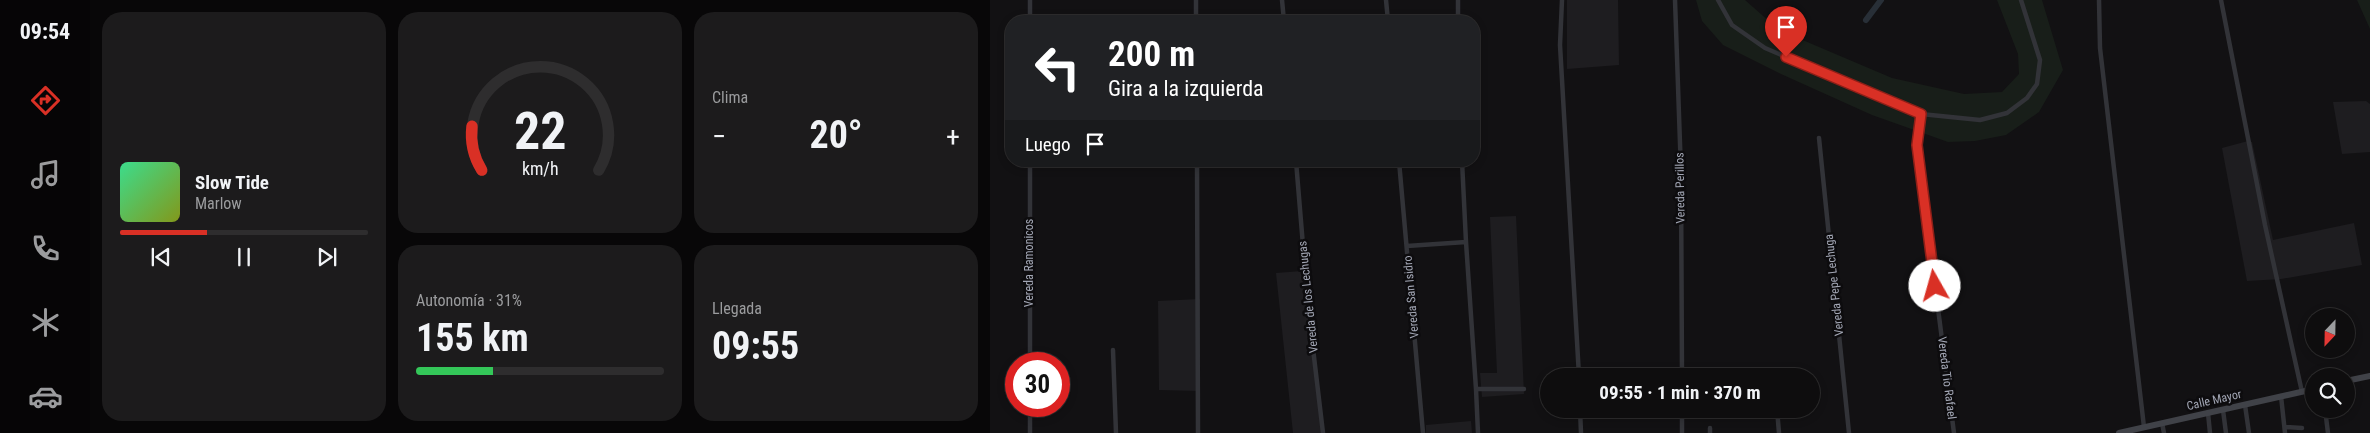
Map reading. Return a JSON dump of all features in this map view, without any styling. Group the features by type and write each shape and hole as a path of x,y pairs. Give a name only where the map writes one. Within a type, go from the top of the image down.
{"main road":[{"path":"2355,379 2370,376"},
{"name":"Calle Mayor","path":"2120,433 2305,391"}],"street":[{"path":"1030,0 1030,15"},
{"path":"1196,0 1196,15"},
{"path":"1282,0 1283,15"},
{"path":"1386,0 1387,15"},
{"path":"1458,0 1458,15"},
{"path":"1562,0 1560,45 1578,368"},
{"name":"Vereda Perillos","path":"1675,0 1681,172 1682,368"},
{"path":"1718,0 1732,24 1765,48 1921,114 1980,120 2007,113 2027,98 2037,84 2040,60 2021,0"},
{"path":"2100,0 2100,48 2144,427"},
{"path":"2220,0 2264,225 2302,392"},
{"name":"Vereda Tio Rafael","path":"1921,114 1917,145 1954,433"},
{"name":"Vereda Pepe Lechuga","path":"1819,138 1849,433"},
{"name":"Vereda Ramonicos","path":"1030,167 1030,352"},
{"path":"1197,167 1198,433"},
{"name":"Vereda de los Lechugas","path":"1296,167 1308,306 1323,433"},
{"name":"Vereda San Isidro","path":"1399,167 1423,433"},
{"path":"1462,167 1478,433"},
{"path":"1407,246 1466,242"},
{"path":"1113,350 1116,433"},
{"path":"1476,389 1524,389"},
{"path":"2281,396 2285,433"},
{"path":"2245,405 2249,433"},
{"path":"2223,410 2226,433"},
{"path":"2208,413 2210,433"},
{"path":"1030,417 1030,433"},
{"path":"1580,418 1581,433"},
{"path":"1682,418 1682,433"},
{"path":"1778,418 1779,433"},
{"path":"2326,418 2328,433"},
{"path":"2162,424 2164,433"},
{"path":"2285,427 2302,428"}],"shaded area":[{"path":"1567,0 1618,0 1619,65 1567,69"},
{"path":"1696,0 1745,0 1779,30 1892,78 1964,94 2002,92 2019,74 2018,54 1997,0 2042,0 2063,70 2039,112 2006,135 1975,141 1948,142 1872,115 1781,74 1723,45 1702,21"},
{"path":"2357,0 2370,0 2370,29"},
{"path":"2366,101 2370,104 2370,152 2342,154 2333,102"},
{"path":"2248,141 2252,142 2273,240 2354,223 2362,265 2281,279 2247,281 2222,148"},
{"path":"1516,216 1524,394 1482,397 1480,373 1497,373 1490,217"},
{"path":"1302,271 1322,433 1293,433 1276,273"},
{"path":"1200,299 1200,391 1159,390 1158,301"},
{"path":"1471,421 1472,433 1426,433 1426,425"}],"waterway":[{"path":"1866,20 1881,0"}],"route":[{"path":"1786,57 1921,114 1917,145 1935,286"}]}
